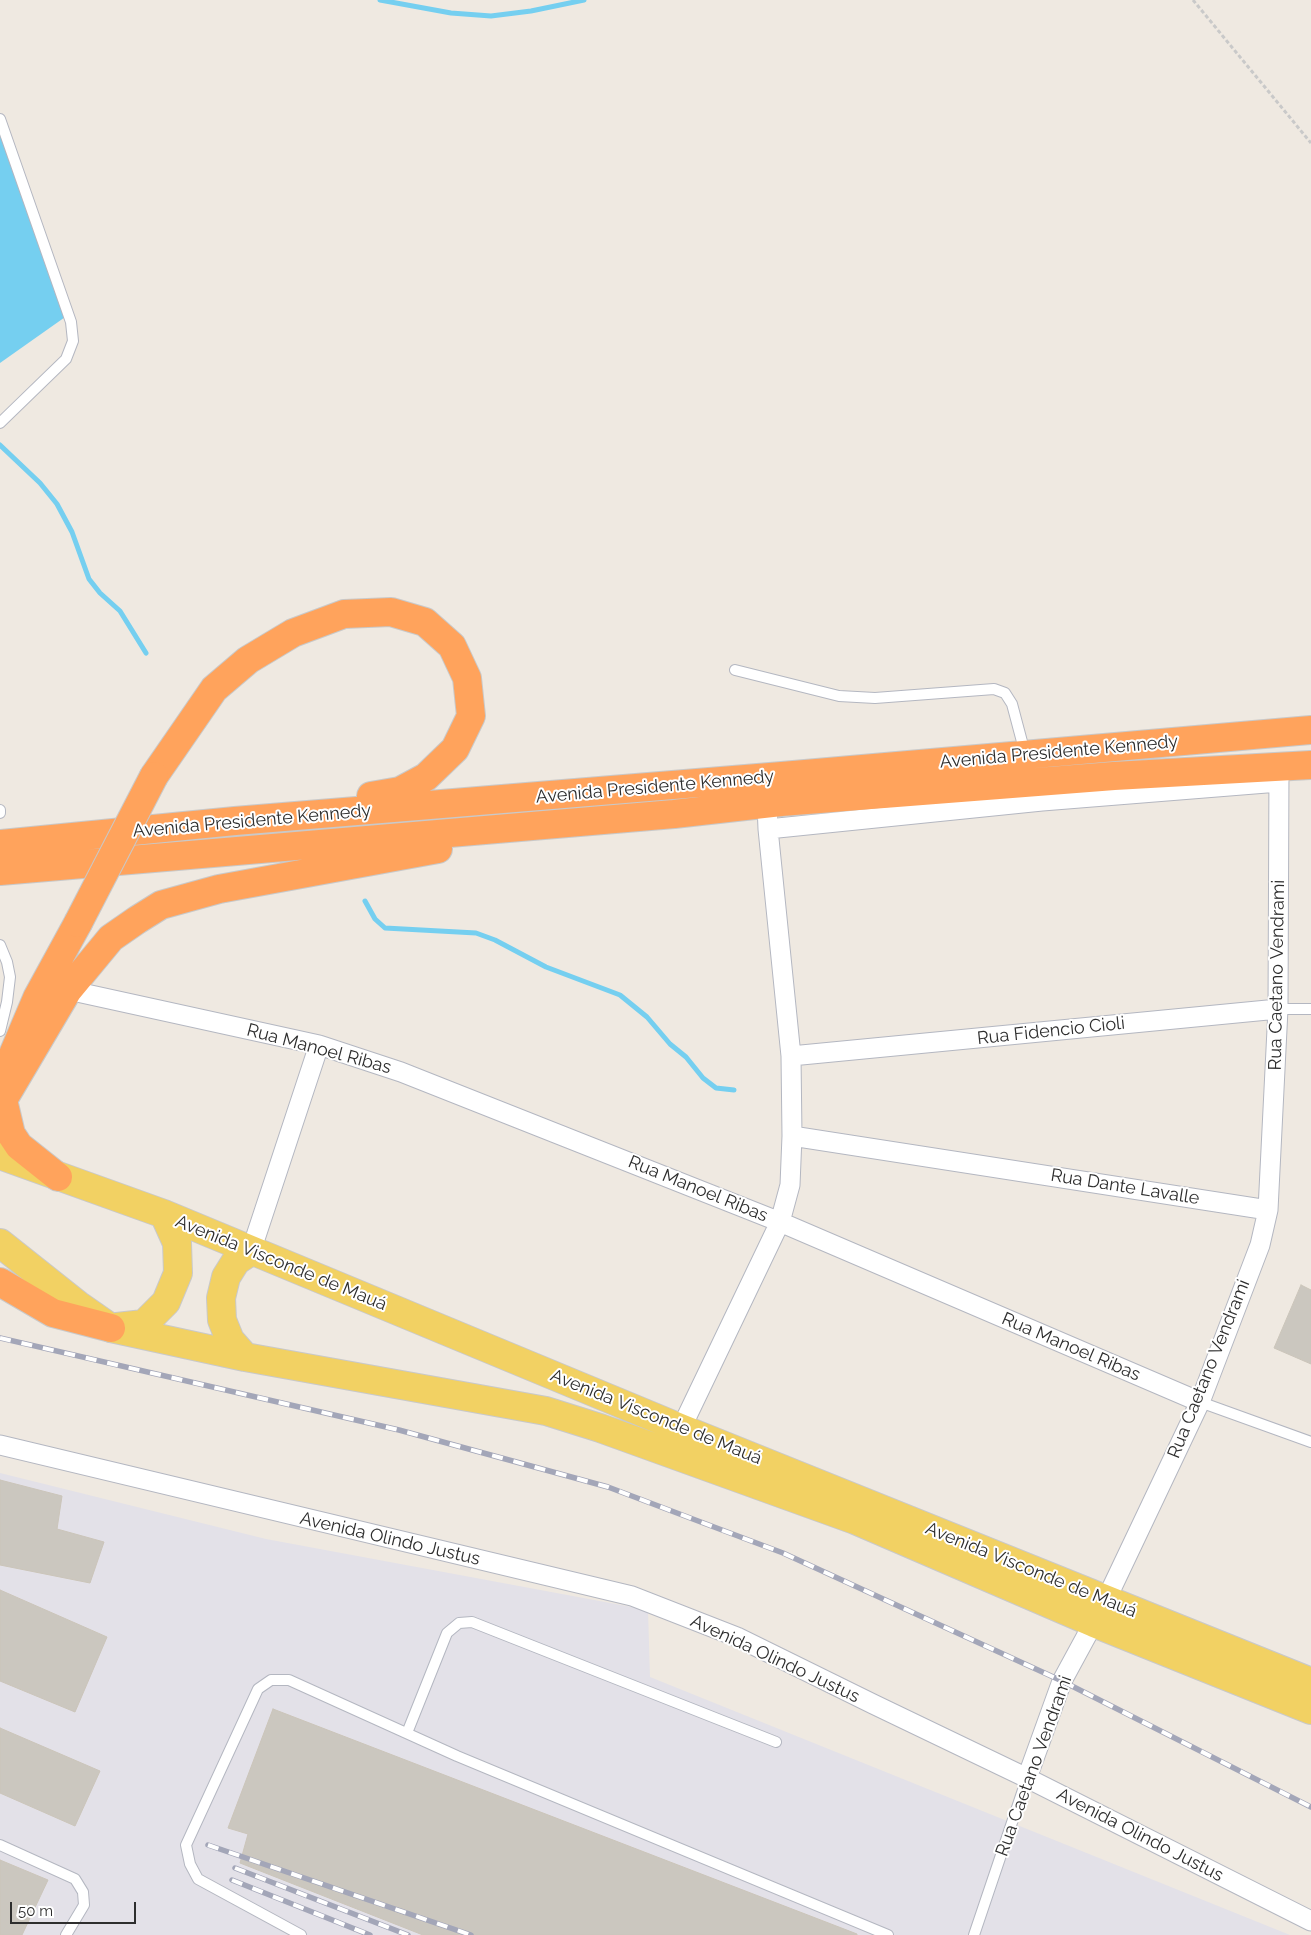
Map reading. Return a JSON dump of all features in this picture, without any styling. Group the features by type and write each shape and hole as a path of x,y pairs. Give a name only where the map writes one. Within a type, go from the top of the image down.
{"highway":[{"path":"58,1177 19,1146 11,1134 3,1100 6,1071 37,998 154,776 214,689 248,660 293,633 344,614 391,612 425,622 452,646 467,678 471,716 455,749 426,777 400,791 234,821"},
{"name":"Avenida Presidente Kennedy","path":"0,844 234,821 1311,730"},
{"name":"Avenida Presidente Kennedy","path":"0,871 674,814 767,816 1114,776 1279,774 1311,765"},
{"path":"3,1100 68,990 111,938 161,906 219,889 527,833 674,814"},
{"path":"0,1282 53,1313 111,1328"}],"main road":[{"name":"Avenida Visconde de Mauá","path":"0,1155 164,1214 680,1428 1100,1611 1311,1710"},
{"path":"111,1328 144,1324 166,1302 178,1273 177,1242 164,1214"},
{"name":"Avenida Visconde de Mauá","path":"0,1243 78,1305 111,1328 245,1357 546,1410 855,1520 1100,1611 1311,1682"},
{"path":"245,1357 230,1340 222,1320 221,1298 226,1277 231,1269 236,1262 251,1251"}],"street":[{"name":"Rua Caetano Vendrami","path":"1027,1778 1062,1681 1100,1611 1200,1402 1260,1245 1268,1210 1278,1009 1279,774"},
{"path":"670,1453 680,1428 780,1222 790,1185 792,1136 791,1056 767,816"},
{"name":"Rua Manoel Ribas","path":"68,990 319,1045 401,1072 780,1222 1200,1402"},
{"name":"Rua Fidencio Cioli","path":"791,1056 1278,1009"},
{"path":"251,1251 319,1045"},
{"name":"Rua Dante Lavalle","path":"792,1136 1268,1210"},
{"name":"Avenida Olindo Justus","path":"0,1445 632,1596 737,1637 1027,1778 1311,1921"}],"lane":[{"path":"0,119 71,322 73,341 66,359 0,423"},
{"path":"735,670 839,696 875,698 994,689 1005,694 1012,704 1025,754"},
{"path":"0,945 10,977 8,1002 0,1031"},
{"name":"Rua Fidencio Cioli","path":"1278,1009 1311,1009"},
{"name":"Rua Manoel Ribas","path":"1200,1402 1311,1442"},
{"path":"407,1733 447,1633 459,1623 472,1622 776,1742"},
{"path":"301,1935 198,1879 190,1864 186,1845 258,1689 271,1680 289,1680 457,1756 888,1935"},
{"name":"Rua Caetano Vendrami","path":"974,1935 1027,1778"},
{"path":"0,1845 75,1879 84,1892 84,1905 66,1935"}],"path":[{"path":"1193,0 1311,143"}],"shaded area":[{"path":"0,1473 266,1539 648,1610 650,1677 1290,1935 0,1935"}],"water":[{"path":"0,135 68,315 0,363"}],"building":[{"path":"1301,1285 1311,1290 1311,1364 1274,1348"},
{"path":"0,1480 62,1496 57,1529 104,1542 90,1583 0,1565"},
{"path":"0,1590 107,1637 75,1712 0,1681"},
{"path":"273,1709 857,1935 423,1935 240,1863 248,1834 228,1828"},
{"path":"0,1728 100,1771 75,1826 0,1793"},
{"path":"0,1860 48,1880 22,1935 0,1935"}],"waterway":[{"path":"380,0 451,13 491,16 531,11 584,0"},
{"path":"0,445 40,483 57,504 72,532 89,579 100,593 120,611 146,653"},
{"path":"365,901 375,919 385,928 476,933 495,940 546,967 620,995 647,1017 670,1044 686,1057 703,1078 716,1088 734,1090"}],"railway":[{"path":"0,1338 399,1430 608,1487 783,1553 1062,1681 1311,1807"},
{"path":"208,1845 471,1935"},
{"path":"235,1868 408,1935"},
{"path":"232,1880 370,1935"}]}
